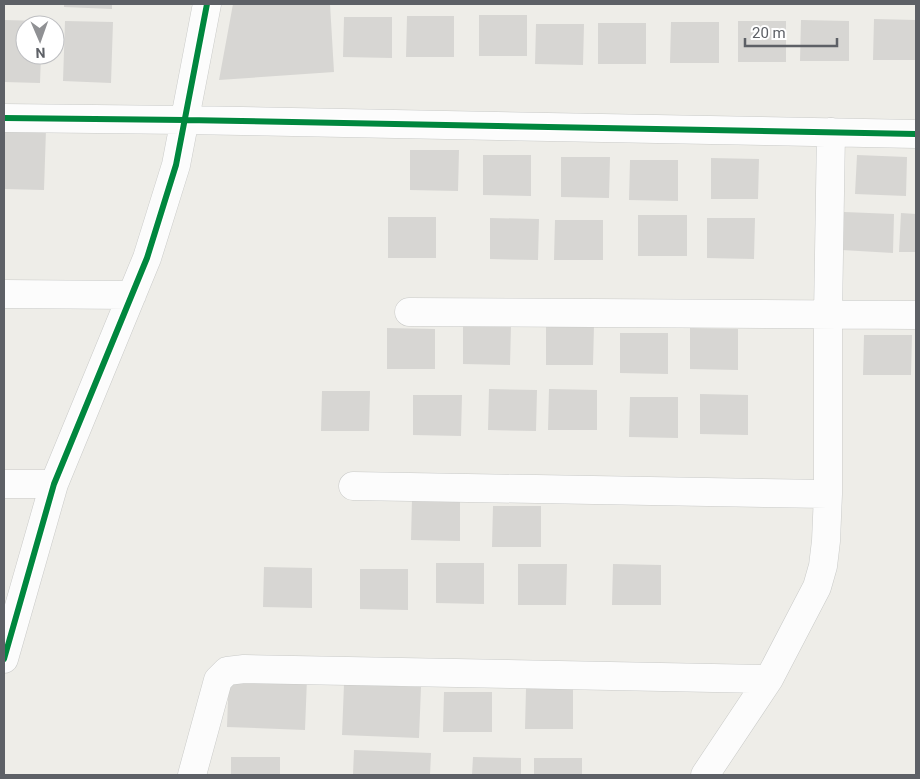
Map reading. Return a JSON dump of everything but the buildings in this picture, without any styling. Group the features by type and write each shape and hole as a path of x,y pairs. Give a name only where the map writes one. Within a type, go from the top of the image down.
{"street":[{"path":"4,659 54,484 147,258 176,165 207,4"},
{"path":"4,118 916,134"},
{"path":"705,775 769,679 817,587 823,566 828,494 831,132"},
{"path":"4,294 132,295"},
{"path":"409,312 916,315"},
{"path":"4,484 54,484"},
{"path":"353,486 828,494"},
{"path":"192,775 218,680 227,671 244,669 769,679"}],"cycle path":[{"path":"4,659 54,484 147,258 176,165 207,4"},
{"path":"4,118 916,134"}]}
